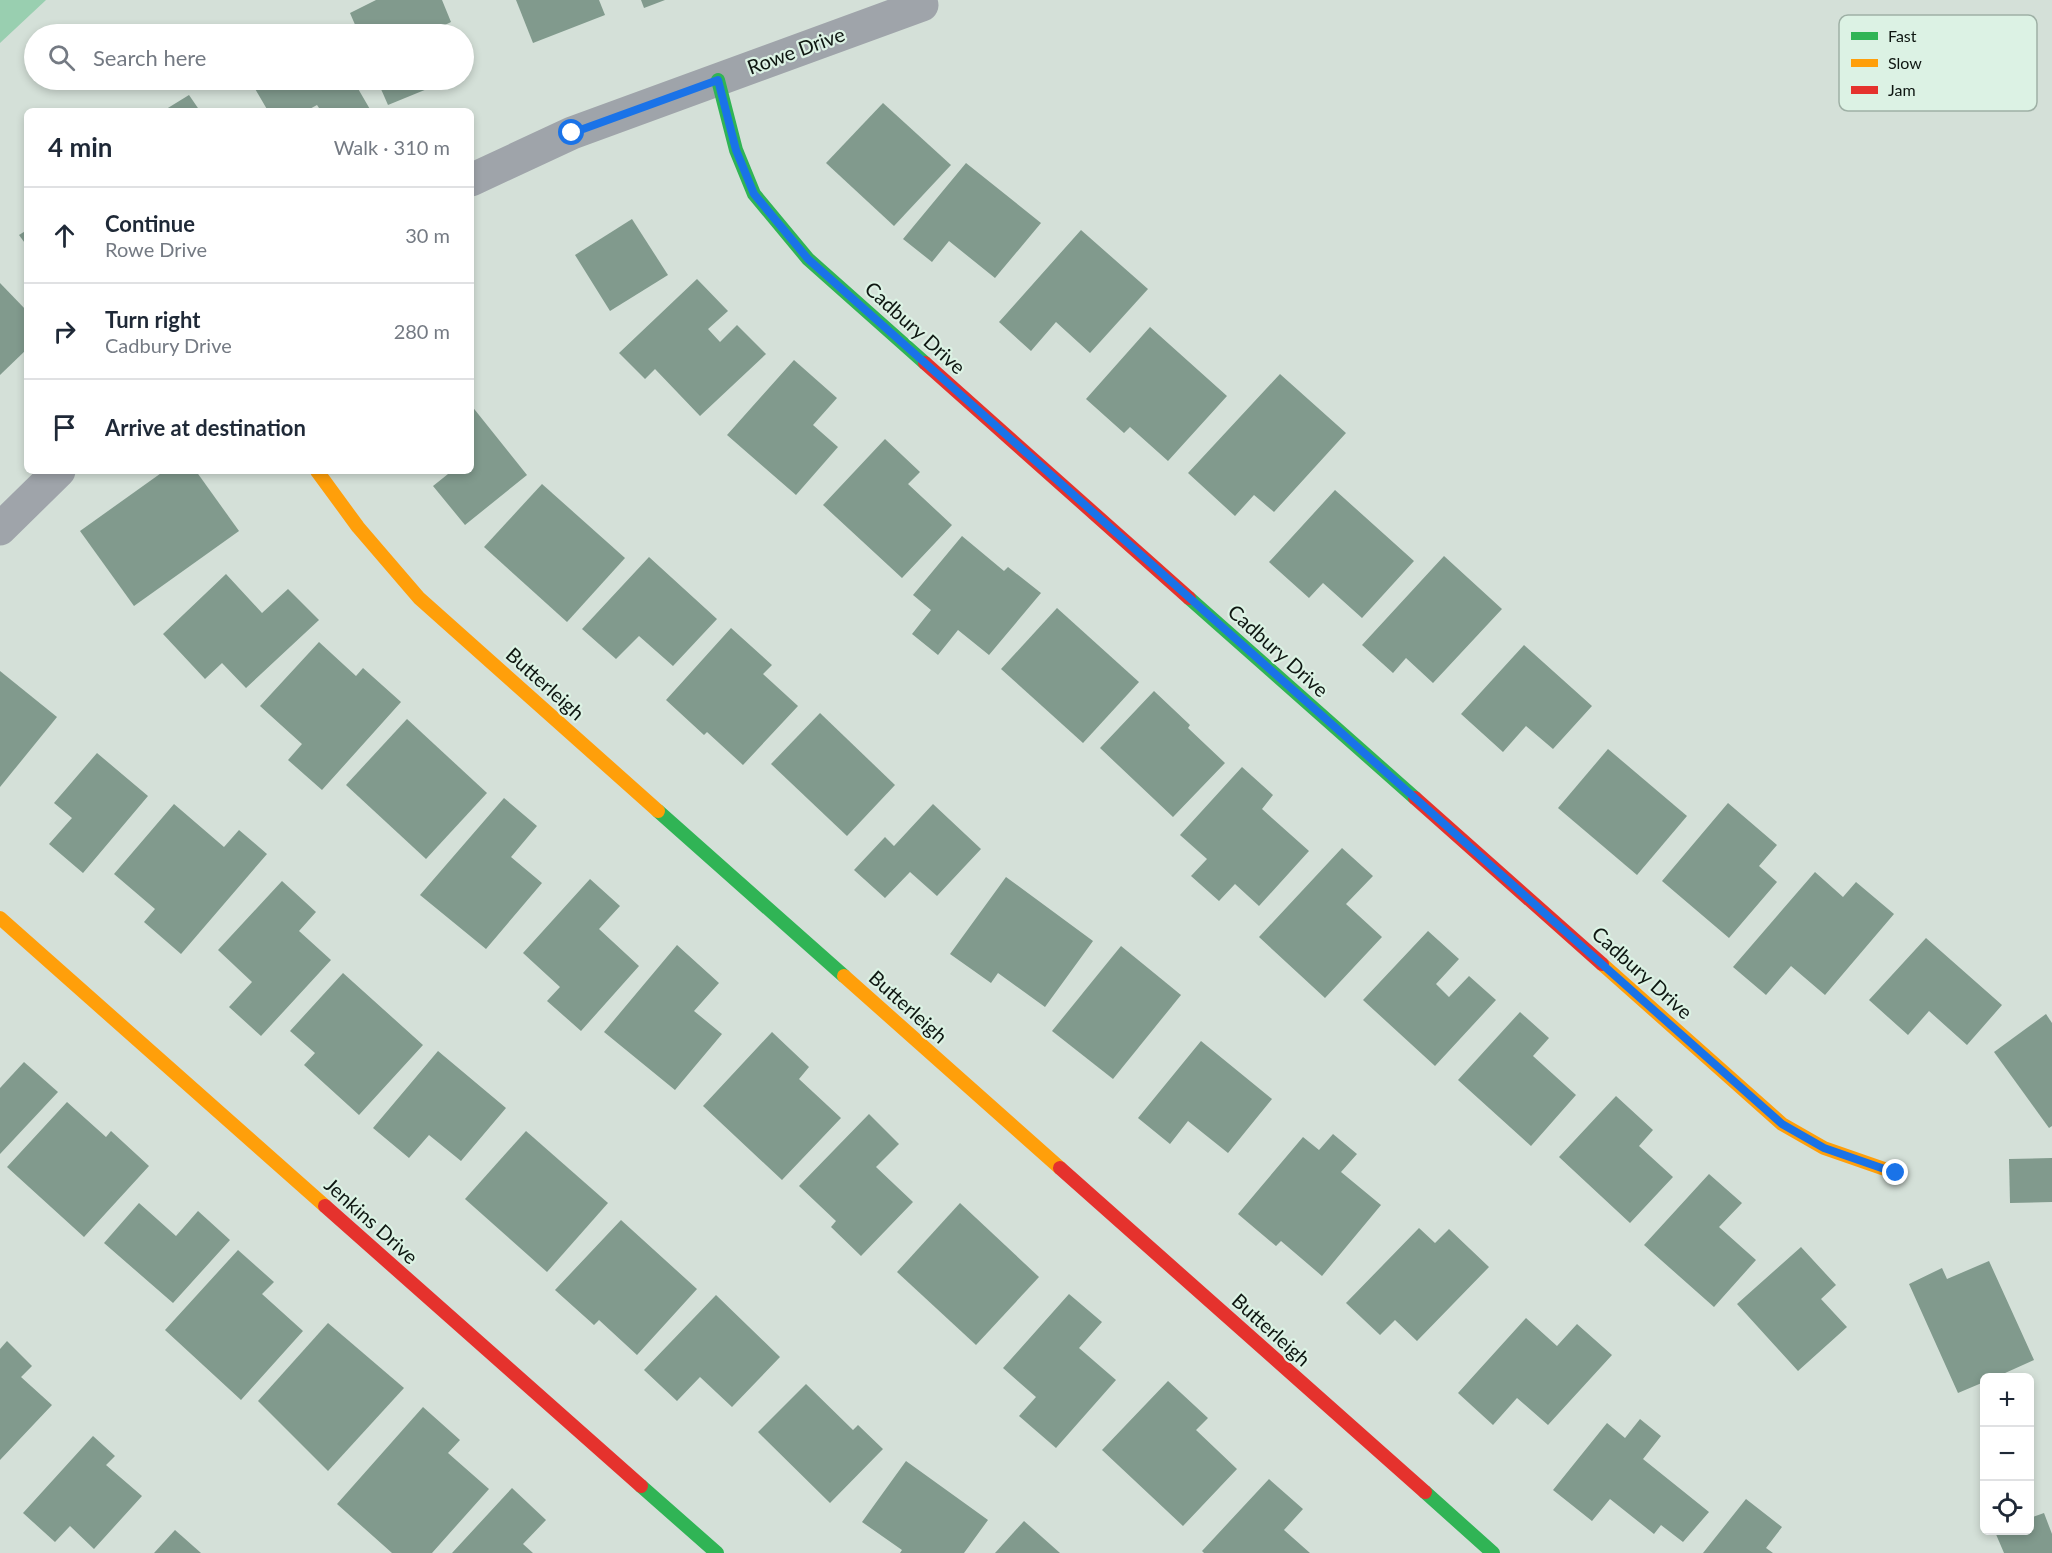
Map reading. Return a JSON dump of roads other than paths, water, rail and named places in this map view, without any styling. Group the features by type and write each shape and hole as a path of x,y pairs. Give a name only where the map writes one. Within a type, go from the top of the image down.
{"street":[{"name":"Rowe Drive","path":"474,179 572,133 922,5"},
{"name":"Cadbury Drive","path":"718,80 736,150 754,194 808,259 1782,1124 1824,1148 1896,1173"},
{"path":"0,529 56,474"},
{"name":"Butterleigh","path":"319,474 358,527 419,598 1492,1553"},
{"name":"Jenkins Drive","path":"0,918 717,1553"}]}
